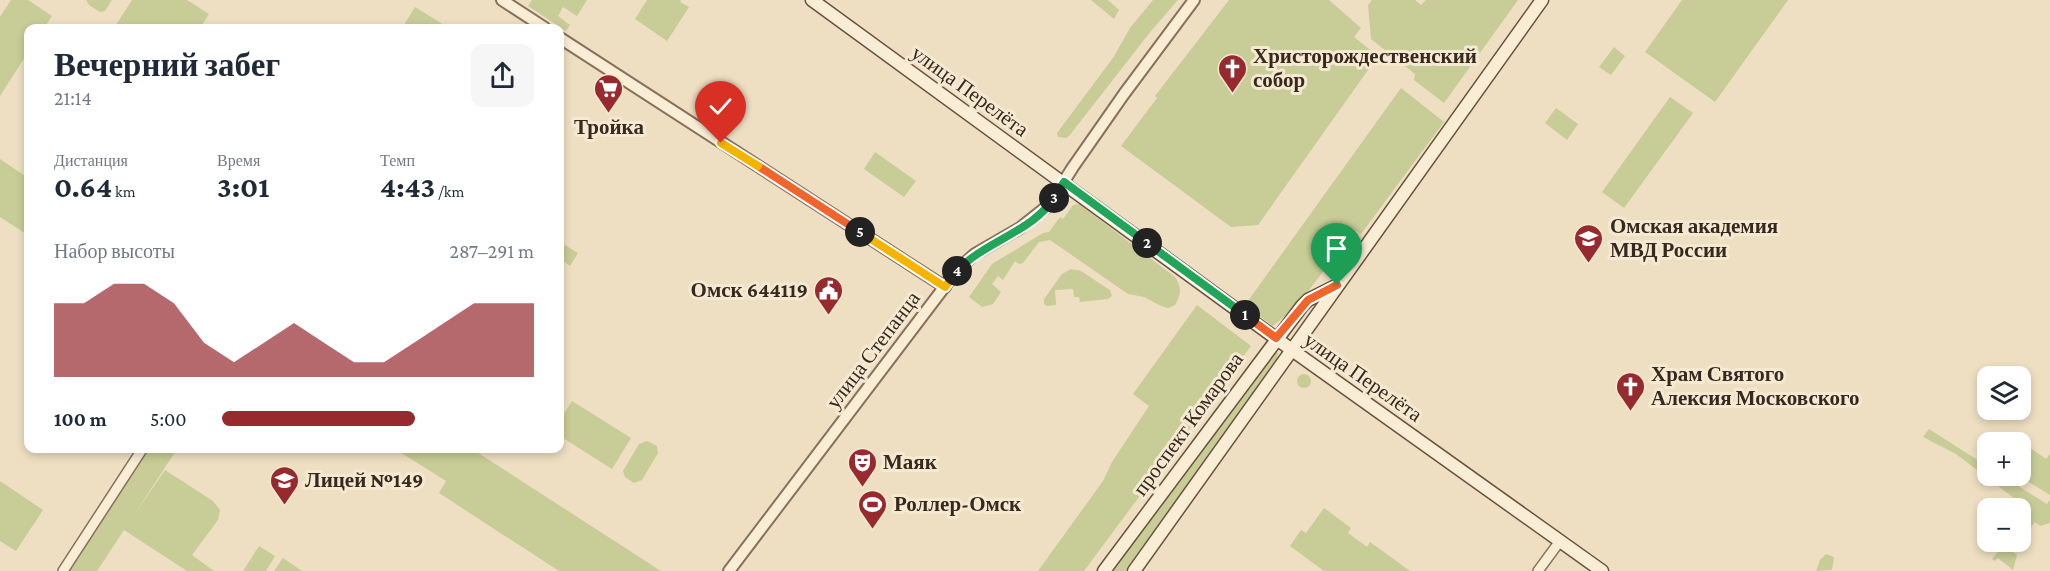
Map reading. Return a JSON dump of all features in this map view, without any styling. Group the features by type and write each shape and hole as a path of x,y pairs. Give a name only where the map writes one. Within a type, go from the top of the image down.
{"main road":[{"name":"улица Перелёта","path":"812,0 1292,350 1602,571"},
{"name":"проспект Комарова","path":"1134,571 1542,0"},
{"name":"проспект Комарова","path":"1104,571 1276,338 1308,300 1337,285"}],"street":[{"path":"502,0 518,4 536,24"},
{"name":"улица Степанца","path":"729,571 958,269 975,254 1038,216 1049,205 1072,166 1194,0"},
{"path":"564,41 945,287"},
{"path":"63,571 139,453"},
{"path":"1538,571 1560,541"}],"green space":[{"path":"11,0 28,0 52,16 47,24 24,24 24,58 0,96 0,17"},
{"path":"86,0 112,0 105,11 100,12 89,5"},
{"path":"132,0 187,0 209,14 203,24 117,24"},
{"path":"532,0 587,0 577,16 563,7 558,16 570,25 566,31 564,24 555,24 528,6"},
{"path":"647,0 681,0 680,2 689,7 667,41 635,19"},
{"path":"1091,0 1108,0 1119,10 1114,19"},
{"path":"1153,0 1178,0 1069,136 1058,137 1057,133 1113,58 1130,28"},
{"path":"1229,0 1329,0 1361,28 1354,37 1378,56 1258,225 1231,227 1121,146 1157,98 1155,96"},
{"path":"1372,0 1415,0 1421,5 1426,0 1518,0 1444,103 1414,80 1415,74 1371,39 1368,5"},
{"path":"1682,0 1788,0 1715,102 1645,52"},
{"path":"415,7 443,24 404,24"},
{"path":"1614,47 1625,56 1611,75 1599,67"},
{"path":"1401,88 1444,122 1361,234 1353,229 1306,293 1273,326 1245,305"},
{"path":"1670,97 1693,113 1624,208 1602,192"},
{"path":"1556,108 1578,124 1567,140 1545,123"},
{"path":"875,152 916,181 904,197 864,169"},
{"path":"0,159 24,175 24,232 0,217"},
{"path":"1079,204 1175,277 1180,291 1175,305 1168,308 1144,297 1128,294 1050,240 1039,242 1023,263 1019,264 1015,261 1003,280 998,276 992,284 1001,292 993,304 982,307 969,297 992,264 1043,233 1049,232 1060,217 1063,219 1073,205"},
{"path":"564,244 578,253 570,266 564,262"},
{"path":"1071,269 1081,271 1110,290 1112,296 1108,299 1080,302 1079,297 1074,297 1073,289 1055,290 1056,305 1044,304 1044,299 1062,274"},
{"path":"1197,305 1251,346 1084,571 1038,571 1103,481 1112,462 1149,406 1133,394"},
{"path":"1275,351 1278,353 1277,359 1125,571 1109,571"},
{"path":"1304,374 1309,376 1311,381 1309,386 1304,388 1299,386 1297,381 1299,376"},
{"path":"572,401 631,438 612,469 564,439 564,414"},
{"path":"1929,429 1977,460 1977,470 1956,454 1923,437"},
{"path":"647,441 657,446 658,453 642,480 634,483 625,477 623,471 639,444"},
{"path":"2031,449 2046,459 2050,454 2050,495 2031,483"},
{"path":"142,453 174,453 134,515 165,470 213,501 220,510 218,520 192,555 214,571 187,571 124,530 97,571 65,571"},
{"path":"401,453 478,453 661,571 559,571 439,493 446,481"},
{"path":"0,481 43,510 16,551 0,541"},
{"path":"1998,486 2018,486 2047,504 2050,500 2050,523 2040,526 2035,522 2031,527 2031,498 2014,498"},
{"path":"1324,508 1351,528 1348,533 1367,547 1370,542 1410,571 1324,571 1290,546 1301,530 1306,533"},
{"path":"259,546 275,556 266,571 243,571"},
{"path":"1998,552 2013,552 2017,555 2013,570 1998,558 1995,561 1992,559"},
{"path":"1826,554 1834,557 1832,570 1816,571 1820,560"},
{"path":"283,558 302,571 274,571"}],"place":[{"name":"Христорождественский собор","path":"1232,94"},
{"name":"Тройка","path":"609,114"},
{"name":"Омская академия МВД России","path":"1589,264"},
{"name":"Омск 644119","path":"829,316"},
{"name":"Храм Святого Алексия Московского","path":"1630,412"},
{"name":"Маяк","path":"862,488"},
{"name":"Лицей №149","path":"284,506"},
{"name":"Роллер-Омск","path":"873,530"}],"route":[{"path":"721,143 945,287 958,269 975,254 1038,216 1049,205 1064,182 1276,338 1308,300 1337,285"}]}
